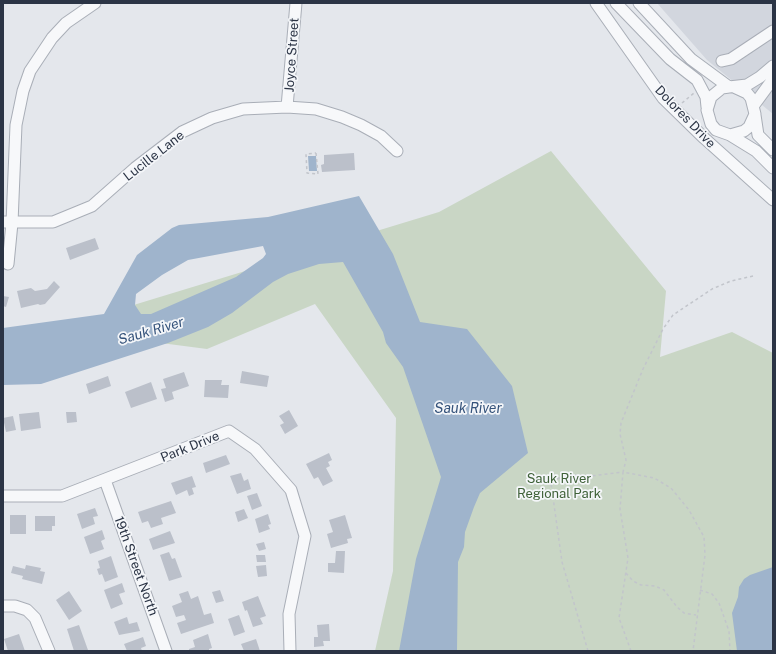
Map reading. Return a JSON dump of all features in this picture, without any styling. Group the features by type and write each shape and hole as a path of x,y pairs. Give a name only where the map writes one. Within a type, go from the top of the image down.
{"street":[{"path":"8,264 7,222 18,106 30,71 42,52 66,23 95,3"},
{"name":"Joyce Street","path":"288,107 296,3"},
{"name":"Dolores Drive","path":"596,3 655,87 674,109 773,200"},
{"path":"616,3 670,59 697,80 706,97 707,110 711,124 723,133 730,135 756,151 773,168"},
{"path":"639,3 691,59 732,87 747,93 754,110 755,126 758,135 773,150"},
{"path":"722,61 731,59 773,32"},
{"path":"707,110 711,96 722,88 747,85 760,77 773,66"},
{"path":"730,135 744,131 749,127 754,110 773,79"},
{"name":"Lucille Lane","path":"7,222 53,222 92,206 135,168 182,132 212,118 243,109 288,107 316,109 342,117 381,136 397,151"},
{"name":"Park Drive","path":"3,496 62,496 229,431 256,449 291,490 305,536 289,614 290,651"},
{"name":"19th Street North","path":"105,480 166,651"},
{"path":"3,606 16,606 27,610 35,618 48,651"}],"path":[{"path":"674,109 695,92"},
{"path":"316,153 318,174 307,173 306,154 316,153"},
{"path":"631,651 619,618 628,558 620,509 623,472 626,460 620,434 621,423 643,369 663,329 673,315 712,289 731,281 753,276"},
{"path":"588,651 562,562 551,483 559,478 569,475 591,476 623,472 654,478 671,488 689,510 704,537 705,555 696,615 693,651"},
{"path":"626,573 633,581 641,585 655,586 664,590 677,607 684,613 696,615"},
{"path":"700,590 712,594 719,603 729,631 730,651"}],"shaded area":[{"path":"657,3 773,3 773,114 707,60"}],"green space":[{"name":"Sauk River Regional Park","path":"551,151 666,291 660,357 732,332 773,353 773,651 375,651 393,571 396,418 315,304 207,349 161,343 104,314 439,212"}],"water":[{"path":"308,156 316,156 317,171 309,171"},
{"name":"Sauk River","path":"359,196 393,254 420,322 467,329 512,386 528,453 480,493 465,532 464,547 458,562 457,651 399,651 416,559 441,477 403,367 386,343 383,332 343,262 319,264 288,274 273,282 232,313 208,327 168,343 41,384 3,385 3,328 104,314 137,255 172,228 179,225 268,217","holes":["263,246 266,254 263,258 236,277 151,314 141,314 135,305 136,294 162,275 188,260"]},
{"path":"773,567 773,651 737,651 732,613 738,597 739,587 744,579 750,575"}],"building":[{"path":"354,153 355,170 322,172 321,165 324,164 324,155"},
{"path":"95,238 99,249 70,260 66,248"},
{"path":"54,281 60,287 45,304 21,308 17,291 31,288 35,291 47,289"},
{"path":"3,296 9,297 6,307 3,306"},
{"path":"242,371 269,376 267,387 240,383"},
{"path":"184,372 189,386 172,392 174,399 165,402 161,389 166,388 163,379"},
{"path":"108,376 111,386 89,394 86,384"},
{"path":"205,380 222,380 221,385 229,385 228,398 204,397"},
{"path":"151,382 157,399 131,408 125,392"},
{"path":"289,410 298,426 285,434 280,425 284,423 279,416"},
{"path":"39,412 41,428 21,431 19,414"},
{"path":"66,412 76,412 77,422 67,423"},
{"path":"13,416 16,430 6,432 3,418"},
{"path":"329,453 332,460 328,462 330,466 326,468 333,481 323,486 318,477 314,479 306,464"},
{"path":"226,455 230,464 206,473 203,463"},
{"path":"241,473 244,481 248,479 251,489 237,494 230,476"},
{"path":"192,476 196,487 192,488 194,494 189,496 187,490 176,495 171,483"},
{"path":"257,493 262,506 252,510 247,496"},
{"path":"171,501 176,513 161,518 163,524 151,528 148,521 142,523 138,512"},
{"path":"95,508 98,516 93,517 95,524 82,529 77,514"},
{"path":"244,509 248,518 238,522 235,512"},
{"path":"268,514 271,524 268,525 270,529 259,533 255,519"},
{"path":"10,515 26,515 26,534 10,534"},
{"path":"345,515 352,538 347,539 348,543 331,548 327,534 333,532 329,520"},
{"path":"35,516 55,516 55,526 52,526 52,531 35,531"},
{"path":"102,530 105,539 101,541 104,549 90,554 84,537"},
{"path":"170,531 175,543 153,550 149,539"},
{"path":"264,542 266,549 259,551 256,544"},
{"path":"336,551 345,551 344,573 328,572 328,563 335,563"},
{"path":"169,552 172,559 175,558 182,577 169,581 160,555"},
{"path":"256,555 265,555 266,562 257,562"},
{"path":"111,556 118,577 105,582 102,574 99,575 97,569 100,568 98,561"},
{"path":"26,565 41,568 40,571 45,572 42,584 22,579 23,576 11,573 13,566 25,569"},
{"path":"266,565 267,576 258,577 256,566"},
{"path":"122,583 125,592 119,594 123,604 111,609 104,590"},
{"path":"220,590 224,601 216,603 212,592"},
{"path":"69,591 82,611 69,620 56,600"},
{"path":"188,591 191,599 198,596 204,615 211,613 214,623 181,634 177,623 186,620 184,615 176,617 172,606 182,602 179,594"},
{"path":"258,596 266,616 260,618 263,624 253,627 247,610 245,611 242,602"},
{"path":"239,615 245,632 234,636 228,619"},
{"path":"127,617 129,624 137,622 140,631 119,635 114,622"},
{"path":"329,624 330,641 323,641 324,646 314,647 314,637 318,637 317,625"},
{"path":"79,625 88,650 86,651 74,651 67,629"},
{"path":"19,634 25,651 8,651 4,639"},
{"path":"208,634 212,648 209,649 209,651 189,651 189,649 195,647 193,640"},
{"path":"143,637 146,646 141,648 142,651 127,651 124,644"},
{"path":"256,639 260,651 244,651 241,644"}]}
